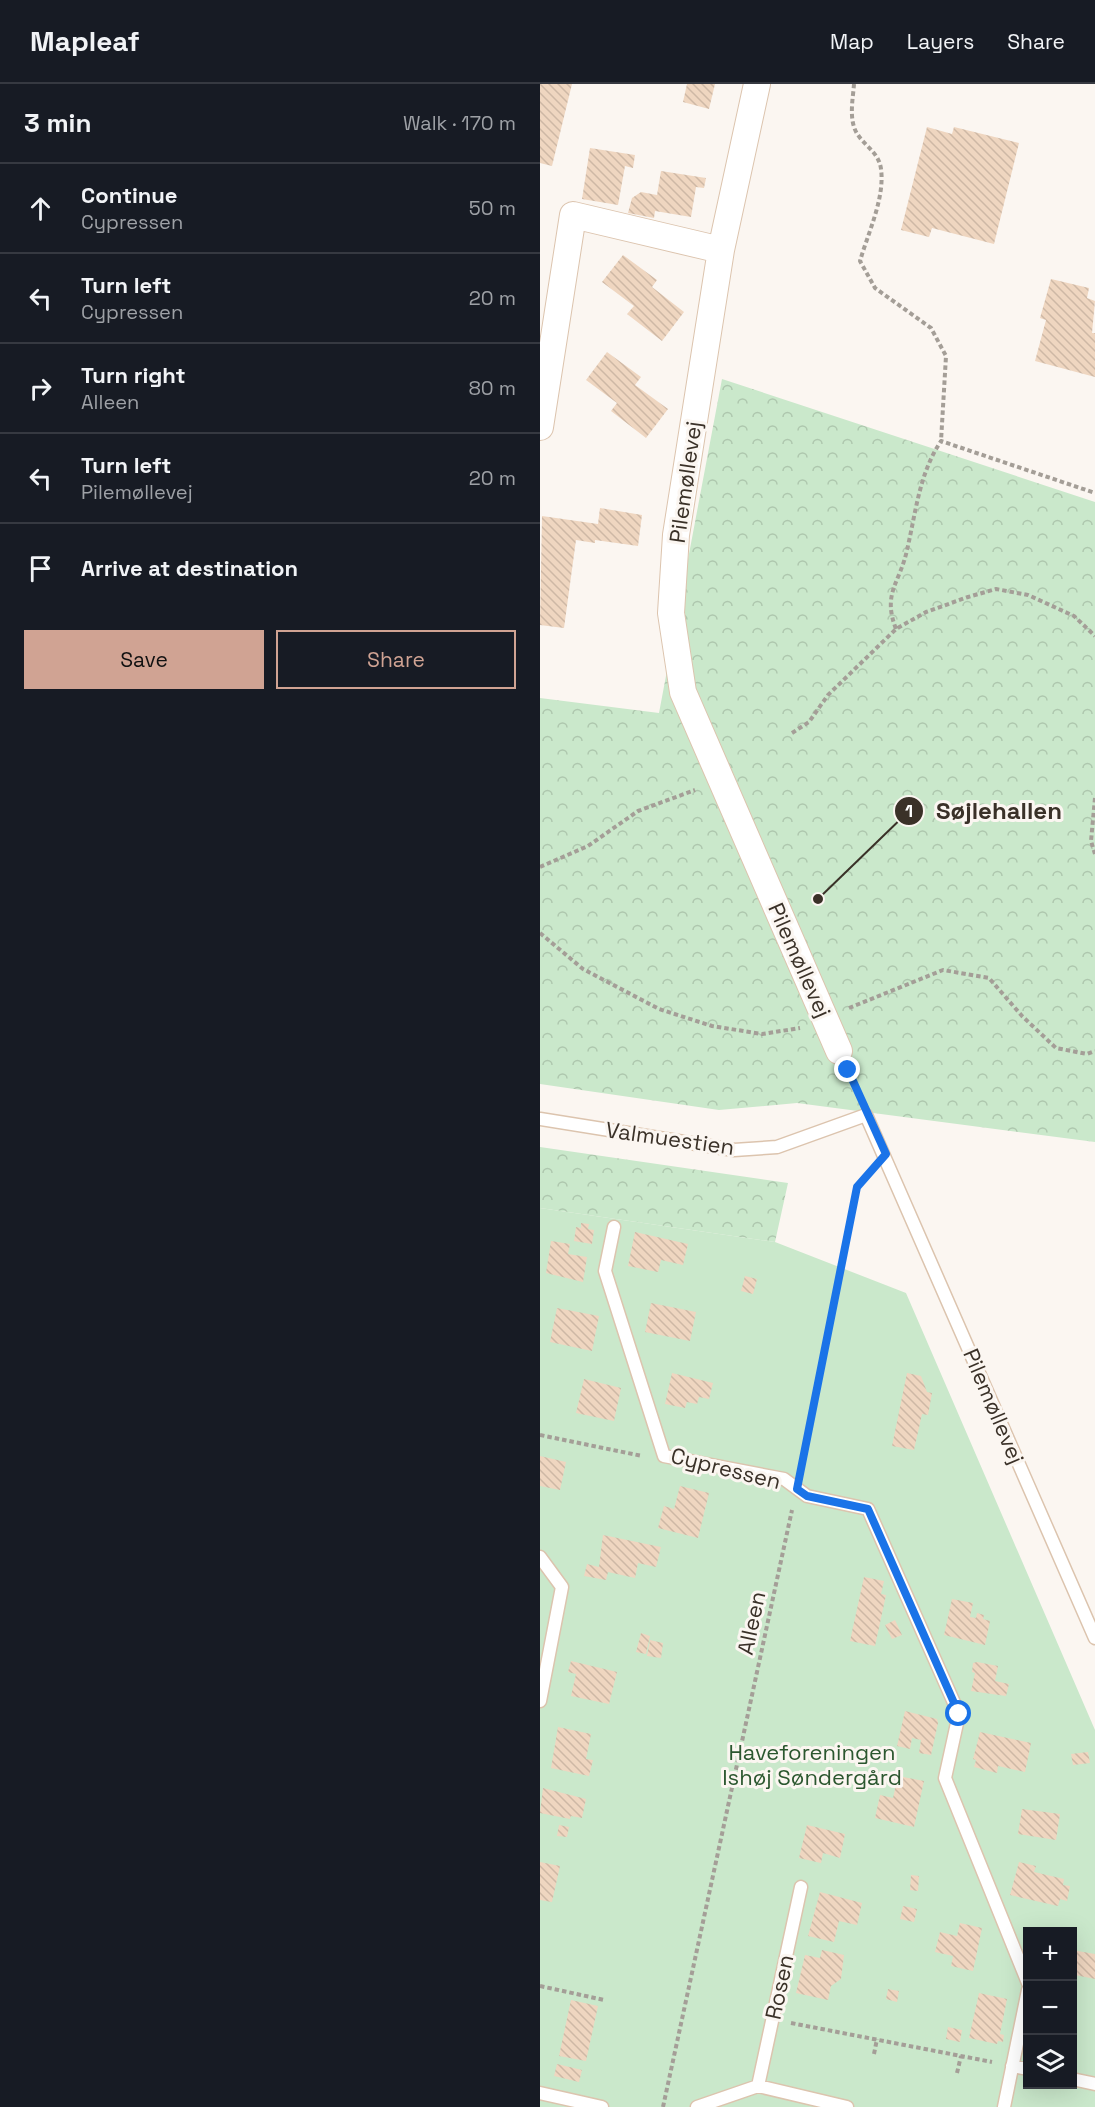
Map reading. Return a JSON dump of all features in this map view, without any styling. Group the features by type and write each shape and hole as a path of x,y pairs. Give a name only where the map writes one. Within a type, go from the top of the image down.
{"street":[{"name":"Pilemøllevej","path":"757,84 721,250 676,535 671,613 683,692 839,1051"},
{"path":"540,427 573,214 721,250"}],"lane":[{"name":"Valmuestien","path":"540,1119 734,1150 777,1147 866,1115"},
{"name":"Pilemøllevej","path":"866,1115 886,1154 1095,1638"},
{"name":"Cypressen","path":"614,1227 605,1271 664,1456 784,1479 807,1496 868,1509 959,1714 945,1778 1027,1981"},
{"path":"540,1557 562,1587 540,1701"},
{"name":"Rosen","path":"758,2086 801,1887"},
{"path":"1004,2107 1023,2014"},
{"path":"1012,2066 1023,2068"},
{"path":"1077,2080 1095,2084"},
{"path":"697,2107 758,2086 847,2107"},
{"path":"540,2093 602,2107"}],"path":[{"path":"854,84 852,115 857,134 872,148 881,168 880,193 860,261 875,288 931,328 946,356 941,441 930,458 915,505 907,551 892,590 890,613 896,630"},
{"path":"941,441 1095,493"},
{"path":"792,733 809,722 828,695 896,630 926,612 996,589 1028,595 1074,616 1095,636"},
{"path":"540,867 588,846 638,811 721,780"},
{"path":"1095,798 1091,841 1095,854"},
{"path":"839,1051 866,1115"},
{"name":"Alleen","path":"663,2107 797,1489 857,1187 886,1154"},
{"path":"540,1435 654,1458 664,1456"},
{"path":"540,1986 604,2000"},
{"path":"772,2019 1012,2066"},
{"path":"874,2054 877,2039"},
{"path":"957,2073 961,2056"}],"green space":[{"path":"722,379 1095,502 1095,1142 797,1103 719,1110 540,1084 540,698 659,713"},
{"path":"540,1147 788,1183 775,1242 540,1208"},
{"name":"Haveforeningen Ishøj Søndergård","path":"540,1208 775,1242 906,1293 1095,1730 1095,2107 540,2107"}],"building":[{"path":"540,84 572,84 552,166 540,163"},
{"path":"687,84 715,84 709,109 683,102"},
{"path":"927,127 952,134 954,127 1019,143 994,244 932,228 929,237 901,230"},
{"path":"590,148 635,155 633,168 625,166 618,205 582,199"},
{"path":"661,171 706,178 704,188 696,187 691,217 655,211 654,218 628,213 632,198 641,192 657,195"},
{"path":"623,255 657,280 652,287 684,312 662,341 627,314 634,306 602,282"},
{"path":"1051,279 1089,288 1087,298 1095,301 1092,333 1095,333 1095,377 1035,361 1046,320 1040,318"},
{"path":"607,352 641,377 635,385 668,409 646,438 611,411 617,403 586,380"},
{"path":"600,508 642,515 638,546 595,540 595,543 576,540 564,628 540,625 542,516 598,524"},
{"path":"581,1223 589,1224 588,1229 594,1230 592,1244 574,1241 576,1227 581,1228"},
{"path":"635,1232 688,1244 683,1265 661,1260 658,1272 628,1266"},
{"path":"551,1241 570,1244 568,1254 587,1257 583,1282 546,1273"},
{"path":"745,1276 757,1279 753,1294 741,1291"},
{"path":"651,1303 696,1312 690,1341 645,1332"},
{"path":"557,1308 599,1316 592,1351 550,1342"},
{"path":"672,1373 713,1383 709,1399 699,1397 697,1404 687,1402 685,1408 665,1404"},
{"path":"907,1373 921,1376 927,1392 932,1393 928,1415 922,1414 914,1450 892,1446"},
{"path":"584,1379 621,1388 614,1421 576,1413"},
{"path":"540,1456 566,1462 560,1490 540,1486"},
{"path":"680,1486 709,1493 698,1538 658,1528 664,1506 674,1509"},
{"path":"603,1535 661,1547 656,1567 638,1563 635,1578 608,1572 606,1580 584,1576 587,1564 599,1567"},
{"path":"864,1577 884,1581 881,1594 886,1595 875,1646 850,1641"},
{"path":"952,1599 973,1603 970,1617 976,1618 977,1613 984,1615 983,1619 990,1621 985,1645 944,1635"},
{"path":"895,1620 902,1635 892,1639 885,1625"},
{"path":"641,1633 650,1636 646,1654 636,1652"},
{"path":"650,1640 663,1643 661,1658 647,1656"},
{"path":"571,1661 617,1672 609,1704 571,1696 576,1674 568,1672"},
{"path":"973,1663 998,1666 995,1681 1009,1684 1006,1696 971,1691 975,1673 972,1672"},
{"path":"905,1711 937,1719 931,1755 919,1753 921,1740 912,1738 910,1749 897,1746"},
{"path":"558,1727 591,1734 586,1759 593,1760 589,1776 551,1768"},
{"path":"980,1732 1031,1743 1025,1772 998,1766 997,1773 974,1767 976,1760 973,1759"},
{"path":"1088,1752 1090,1763 1073,1765 1071,1754"},
{"path":"898,1776 924,1781 914,1827 875,1818 880,1795 893,1798"},
{"path":"543,1788 586,1799 582,1818 571,1816 570,1819 540,1813"},
{"path":"1022,1809 1060,1814 1056,1840 1018,1834"},
{"path":"559,1825 569,1827 567,1837 557,1836"},
{"path":"807,1825 845,1834 840,1858 823,1853 821,1863 799,1858"},
{"path":"540,1862 560,1866 552,1902 540,1900"},
{"path":"1019,1862 1036,1866 1034,1872 1064,1879 1063,1885 1070,1886 1067,1901 1060,1899 1058,1906 1010,1895"},
{"path":"911,1875 919,1876 918,1891 910,1890"},
{"path":"820,1892 862,1903 857,1925 839,1921 834,1942 808,1936"},
{"path":"903,1906 917,1909 914,1922 900,1919"},
{"path":"960,1923 982,1928 973,1971 951,1966 953,1956 935,1952 940,1932 957,1936"},
{"path":"822,1950 844,1955 841,1979 831,1986 828,2000 796,1993 805,1955 820,1958"},
{"path":"1077,1951 1095,1954 1095,1979 1077,1975"},
{"path":"888,1989 899,1991 897,2002 886,1999"},
{"path":"979,1993 1007,1999 1000,2034 1004,2035 1003,2042 998,2041 997,2044 969,2038"},
{"path":"571,2000 598,2006 586,2061 559,2056"},
{"path":"948,2027 962,2030 960,2042 946,2039"},
{"path":"557,2064 582,2070 579,2082 554,2076"}],"place":[{"name":"Søjlehallen","path":"818,899"}],"route":[{"path":"848,1070 866,1115 886,1154 857,1187 797,1489 807,1496 868,1509 959,1714"}]}
